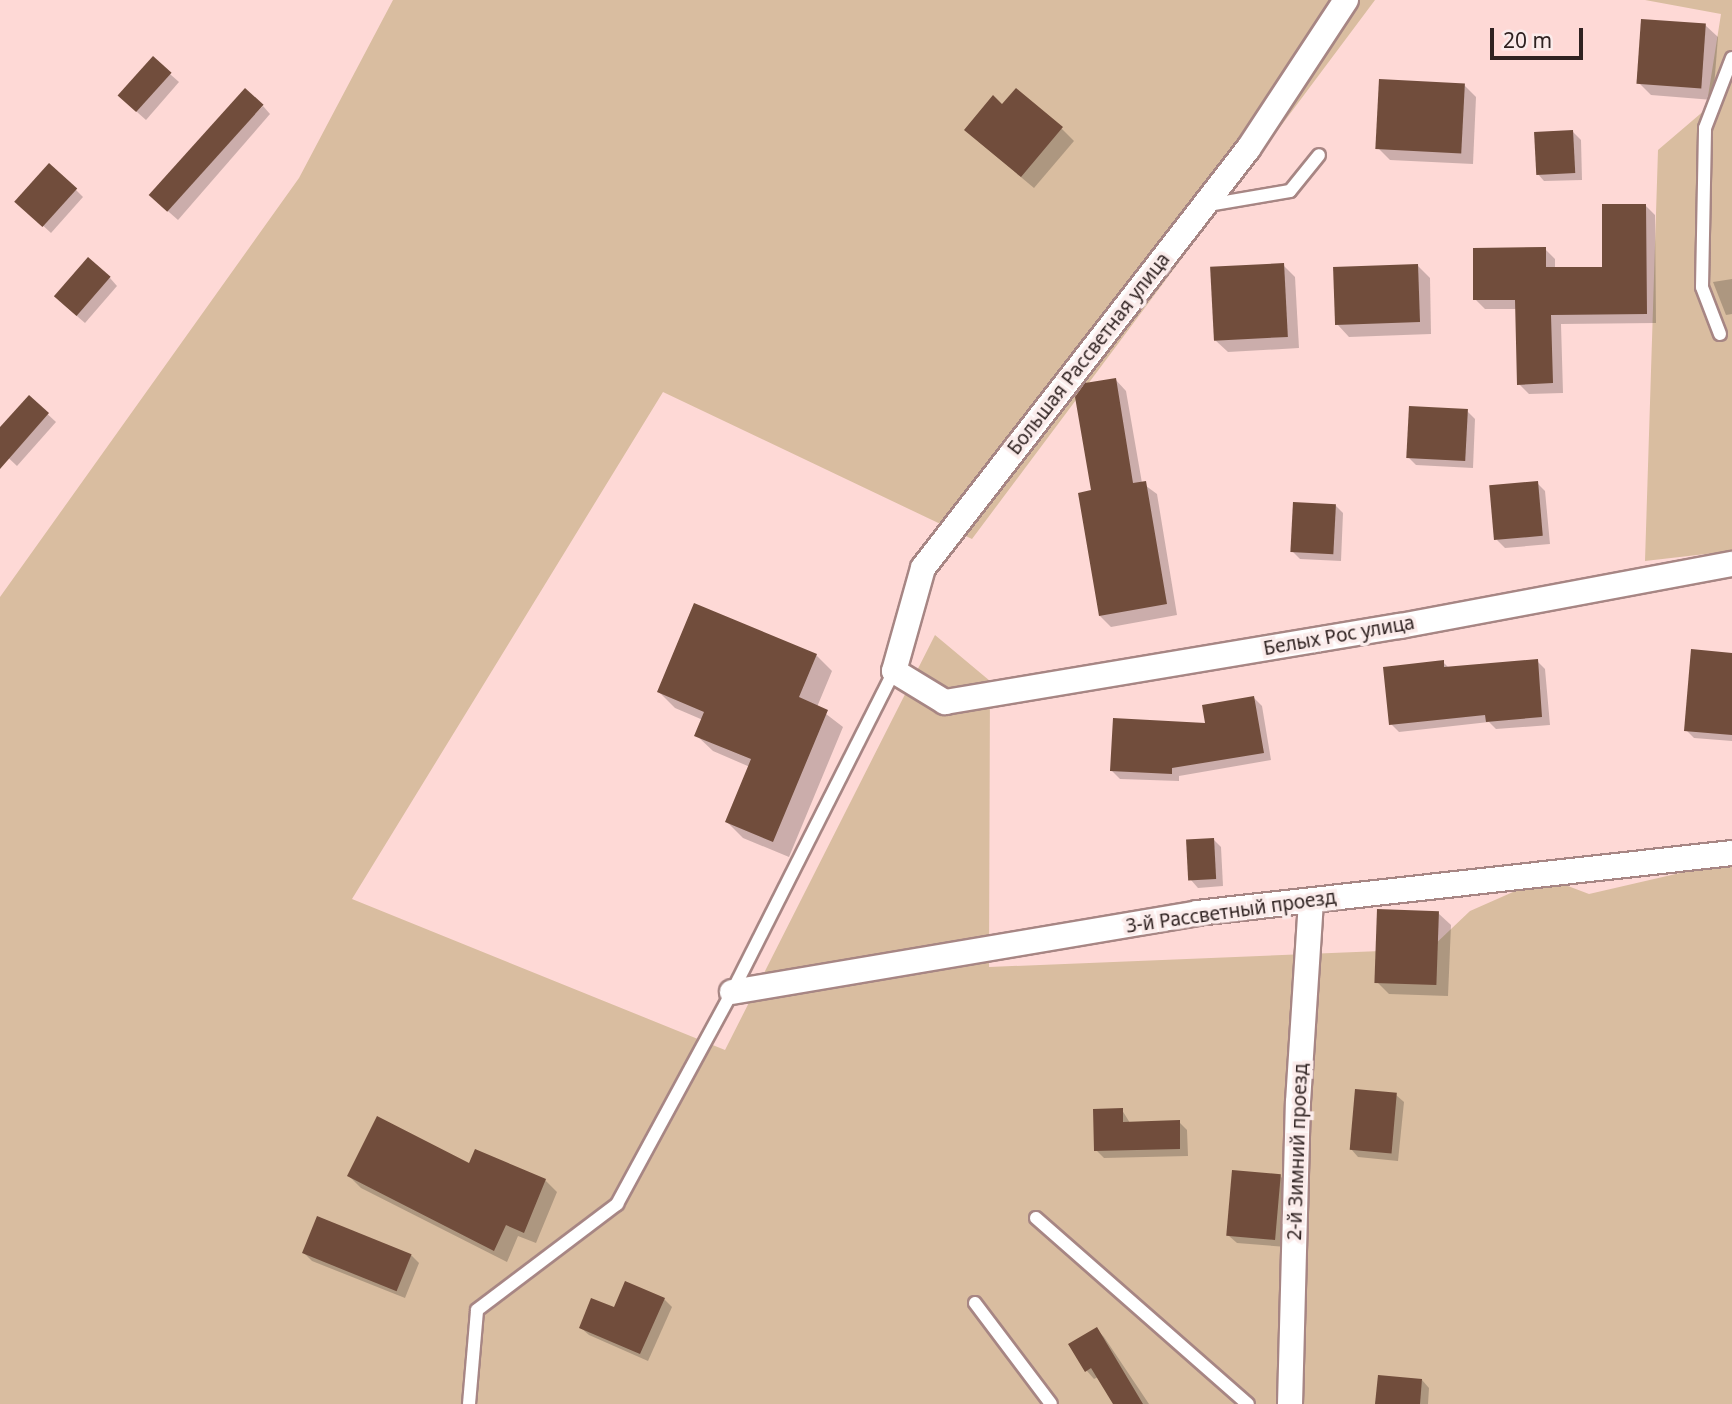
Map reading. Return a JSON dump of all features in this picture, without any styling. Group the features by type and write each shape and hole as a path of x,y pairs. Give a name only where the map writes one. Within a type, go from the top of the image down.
{"street":[{"name":"Большая Рассветная улица","path":"894,671 923,568 1248,149 1346,0"},
{"name":"Белых Рос улица","path":"894,671 944,702 1400,626 1732,564"},
{"name":"3-й Рассветный проезд","path":"732,992 1197,913 1732,853"},
{"name":"2-й Зимний проезд","path":"1290,1404 1298,1102 1311,900"}],"lane":[{"path":"1720,334 1702,287 1705,128 1732,58"},
{"path":"1204,205 1290,191 1319,155"},
{"path":"469,1404 477,1310 617,1204 732,992 894,671"},
{"path":"1036,1218 1248,1404"},
{"path":"975,1303 1051,1404"}],"shaded area":[{"path":"393,0 1375,0 972,539 663,392 352,899 725,1050 935,635 990,681 989,967 1430,949 1470,911 1529,885 1552,880 1589,894 1732,861 1732,1404 0,1404 0,597 299,178"},
{"path":"1645,0 1732,0 1732,551 1645,561 1658,150 1706,109 1721,14"}],"building":[{"path":"1641,19 1706,24 1701,88 1636,84"},
{"path":"153,56 172,73 136,112 118,95"},
{"path":"1379,79 1465,84 1461,153 1375,149"},
{"path":"245,88 264,105 167,212 149,195"},
{"path":"1016,88 1063,127 1021,177 964,130 993,95 1002,104"},
{"path":"1573,130 1575,173 1536,175 1534,132"},
{"path":"49,163 77,188 42,227 14,202"},
{"path":"1602,204 1646,204 1647,314 1551,315 1553,383 1517,385 1515,300 1473,300 1473,248 1546,247 1546,267 1602,267"},
{"path":"88,257 111,277 77,316 54,296"},
{"path":"1284,263 1288,337 1214,341 1210,267"},
{"path":"1418,264 1420,322 1335,325 1333,267"},
{"path":"1116,378 1133,483 1146,481 1167,604 1099,616 1078,493 1091,490 1075,397 1085,383"},
{"path":"29,395 49,413 0,469 0,427"},
{"path":"1409,406 1468,409 1465,461 1406,458"},
{"path":"1538,481 1543,536 1494,540 1489,485"},
{"path":"1293,502 1336,504 1333,554 1290,552"},
{"path":"694,603 817,654 799,697 828,710 773,842 725,822 751,759 694,736 704,712 657,692"},
{"path":"1691,649 1732,653 1732,735 1684,731"},
{"path":"1538,659 1542,717 1486,722 1485,715 1389,725 1383,667 1444,660 1444,667"},
{"path":"1254,696 1264,753 1172,768 1172,774 1110,771 1113,718 1205,723 1202,705"},
{"path":"1214,838 1216,879 1188,880 1186,839"},
{"path":"1377,909 1439,911 1436,985 1374,983"},
{"path":"1355,1089 1397,1093 1392,1153 1350,1150"},
{"path":"1123,1108 1123,1122 1180,1120 1180,1149 1094,1151 1093,1109"},
{"path":"377,1116 469,1163 475,1149 546,1179 524,1233 506,1225 494,1251 347,1176"},
{"path":"1232,1170 1281,1174 1275,1240 1226,1236"},
{"path":"317,1216 412,1254 397,1291 302,1253"},
{"path":"625,1281 665,1298 640,1354 579,1328 591,1298 614,1307"},
{"path":"1097,1327 1143,1404 1113,1404 1091,1368 1085,1372 1068,1344"},
{"path":"1378,1375 1422,1379 1420,1404 1375,1404"}]}
